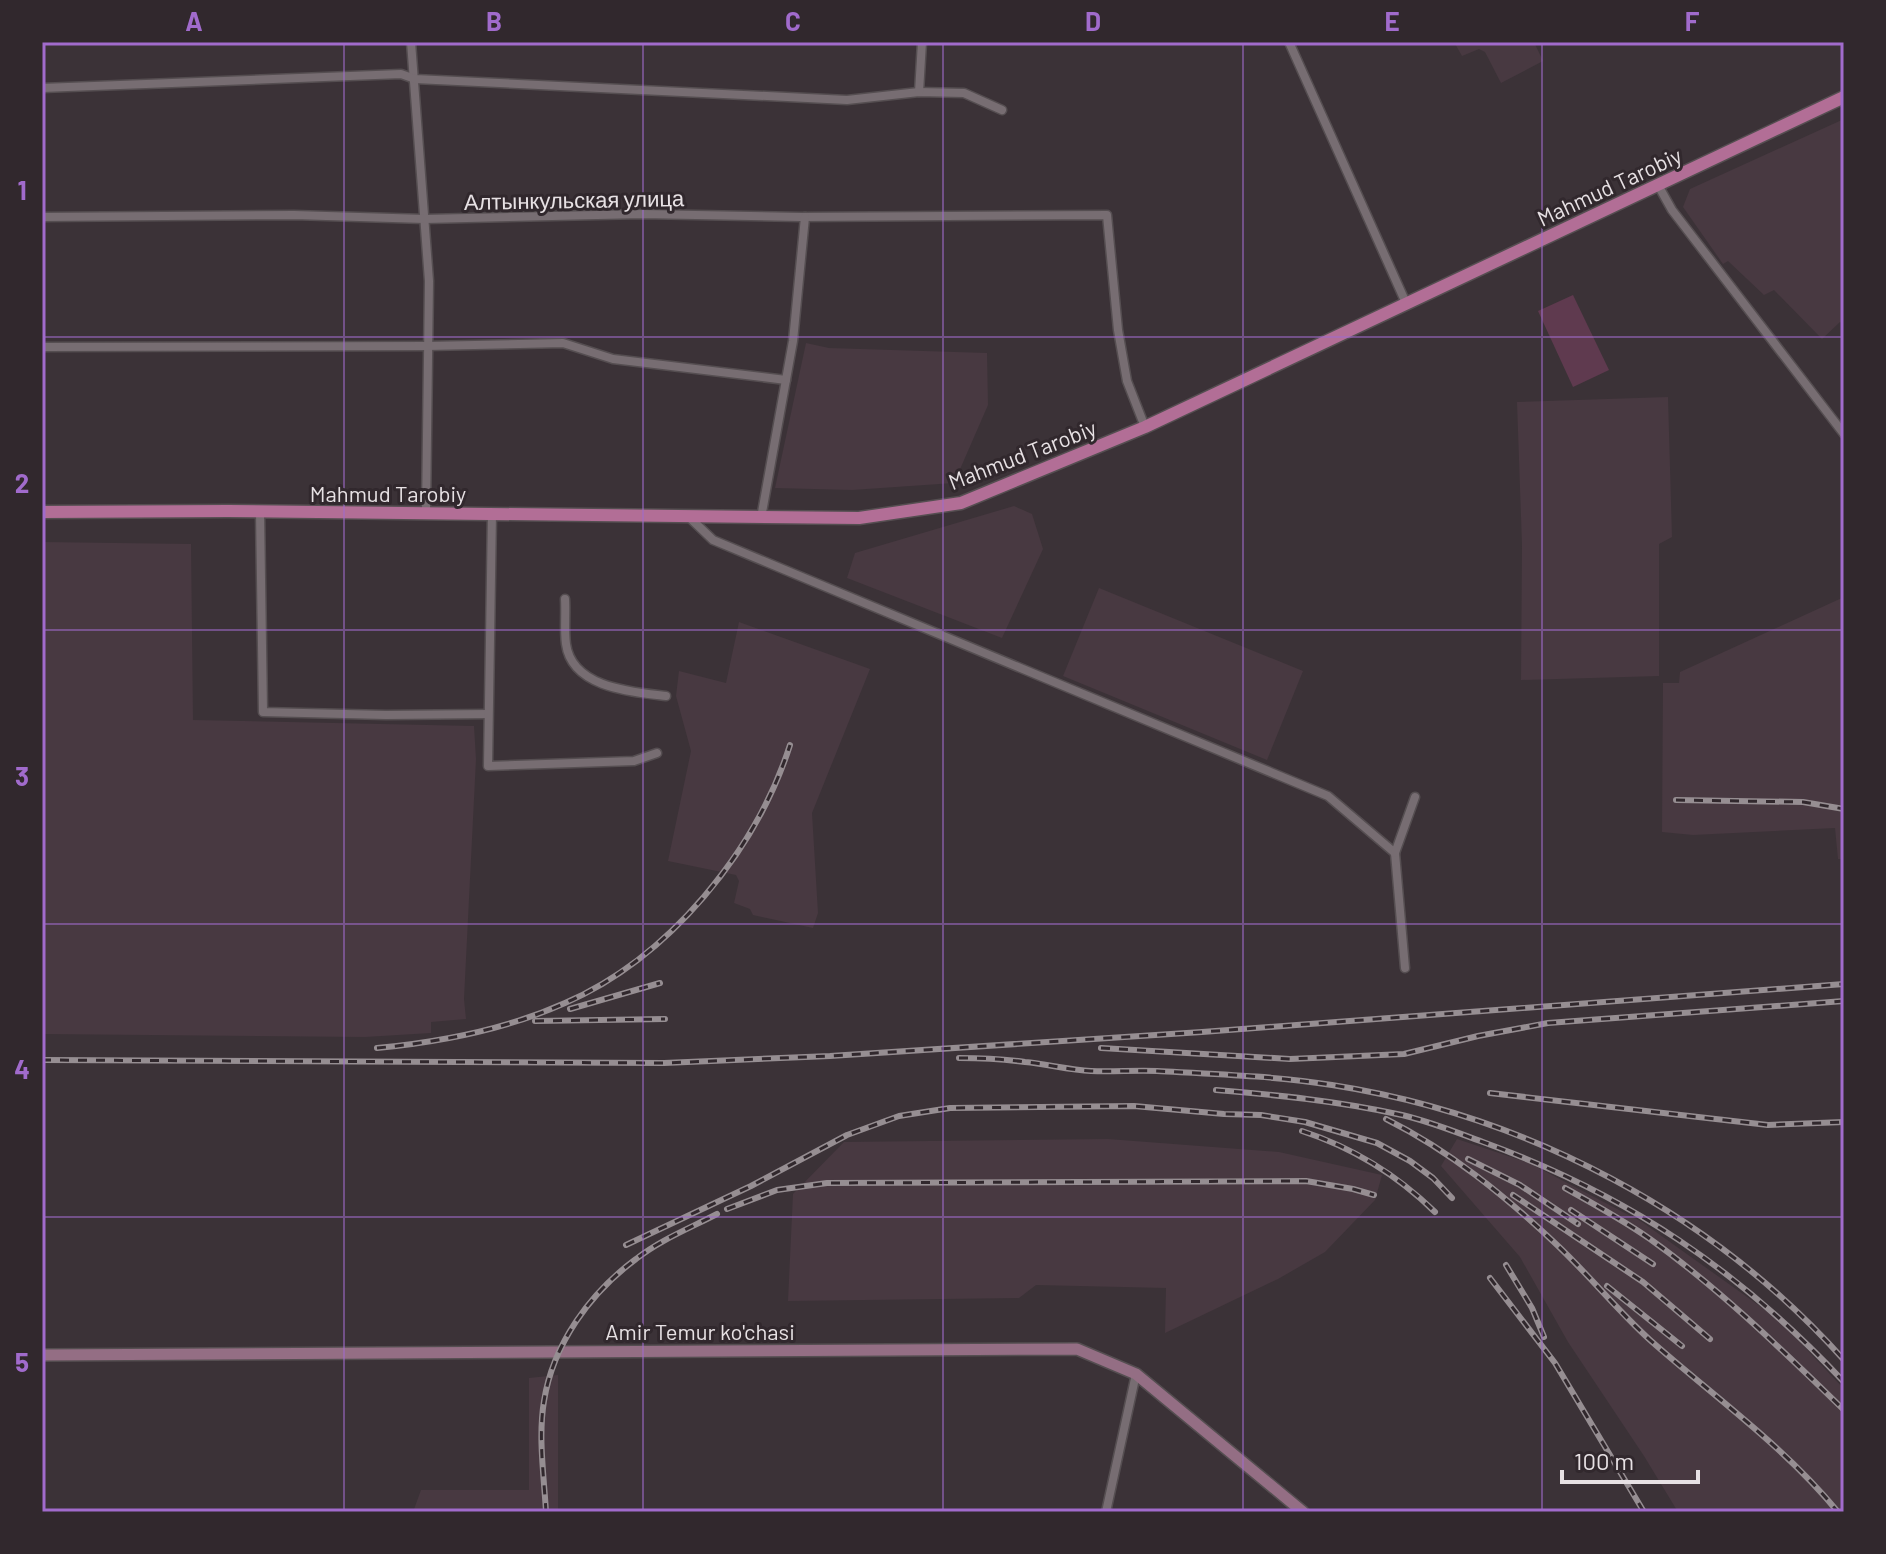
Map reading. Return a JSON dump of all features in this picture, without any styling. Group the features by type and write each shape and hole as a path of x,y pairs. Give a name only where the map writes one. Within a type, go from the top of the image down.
{"main road":[{"name":"Mahmud Tarobiy","path":"42,512 859,518 961,503 1145,427 1844,97"}],"street":[{"path":"411,42 429,281 426,513"},
{"path":"919,92 922,42"},
{"path":"1289,42 1406,303"},
{"path":"42,88 401,74 415,79 847,100 919,92 964,93 1002,110"},
{"path":"1658,185 1672,210 1844,434"},
{"name":"Алтынкульская улица","path":"42,217 294,215 425,219 642,214 805,217 1107,215 1118,330 1127,381 1145,427"},
{"path":"761,518 793,341 805,217"},
{"path":"42,347 563,343 613,359 786,380"},
{"path":"260,512 263,712 488,714"},
{"path":"492,513 488,766 634,761 657,753"},
{"path":"690,518 713,540 1328,796 1395,853"},
{"path":"565,599 566,647 579,669 600,685 666,696"},
{"path":"1405,968 1395,853 1415,797"},
{"name":"Amir Temur ko'chasi","path":"42,1355 1077,1349 1136,1374 1303,1512"},
{"path":"1106,1512 1136,1374"}],"shaded area":[{"path":"1454,42 1534,42 1543,61 1501,83 1485,52 1479,49 1462,56"},
{"path":"1844,119 1844,325 1840,322 1822,339 1774,290 1764,295 1728,261 1723,264 1683,207 1690,189"},
{"path":"1573,295 1609,370 1573,387 1538,311"},
{"path":"806,343 829,348 987,353 988,405 954,483 852,490 775,488"},
{"path":"1668,397 1672,537 1659,544 1659,676 1521,680 1522,545 1517,402"},
{"path":"1014,506 1032,514 1043,549 1002,638 847,578 855,553"},
{"path":"42,542 191,544 193,720 474,726 476,759 464,999 466,1019 431,1022 431,1033 365,1037 42,1034"},
{"path":"1099,588 1303,671 1267,760 1063,676"},
{"path":"1844,597 1844,859 1838,859 1835,828 1693,835 1662,832 1663,683 1679,683 1680,672"},
{"path":"739,622 870,669 812,813 818,913 813,928 753,915 750,909 734,903 739,881 736,875 668,861 691,751 676,696 679,671 726,683"},
{"path":"1108,1139 1279,1152 1382,1175 1375,1200 1325,1252 1278,1279 1165,1333 1166,1288 1036,1285 1019,1298 788,1301 793,1194 844,1142"},
{"path":"1457,1139 1529,1163 1642,1222 1778,1319 1844,1389 1844,1512 1678,1512 1568,1342 1520,1257 1441,1166"},
{"path":"558,1375 558,1512 413,1512 421,1490 529,1490 529,1378"}],"railway":[{"path":"377,1048 449,1038 520,1020 565,1003 639,959 673,930 704,897 731,861 775,785 790,745"},
{"path":"1676,800 1803,802 1844,809"},
{"path":"570,1009 660,983"},
{"path":"42,1060 664,1063 830,1056 1202,1032 1844,984"},
{"path":"1101,1048 1290,1059 1404,1054 1548,1023 1844,1001"},
{"path":"535,1021 665,1019"},
{"path":"959,1058 1008,1060 1091,1071 1157,1071 1310,1082 1404,1099 1475,1120 1545,1146 1612,1179 1676,1216 1736,1259 1792,1307 1844,1360"},
{"path":"1216,1090 1329,1102 1408,1117 1483,1142 1586,1186 1678,1240 1722,1271 1764,1305 1844,1382"},
{"path":"1490,1093 1768,1125 1844,1122"},
{"path":"626,1245 751,1186 847,1135 899,1116 950,1108 1134,1106 1261,1115 1305,1122 1377,1143 1410,1161 1433,1178 1452,1198"},
{"path":"1386,1119 1476,1175 1516,1208 1650,1340 1795,1465 1838,1512"},
{"path":"1302,1131 1339,1145 1373,1164 1435,1212"},
{"path":"1468,1159 1520,1185 1578,1224"},
{"path":"727,1209 777,1190 827,1183 1306,1181 1374,1195"},
{"path":"1565,1188 1629,1225 1676,1258 1750,1321 1844,1410"},
{"path":"1513,1195 1643,1282 1710,1339"},
{"path":"1571,1210 1653,1264"},
{"path":"546,1512 542,1415 549,1380 565,1340 589,1304 619,1273 655,1246 717,1214"},
{"path":"1506,1265 1532,1308 1544,1337"},
{"path":"1490,1278 1555,1363 1644,1512"},
{"path":"1607,1286 1682,1346"}]}
